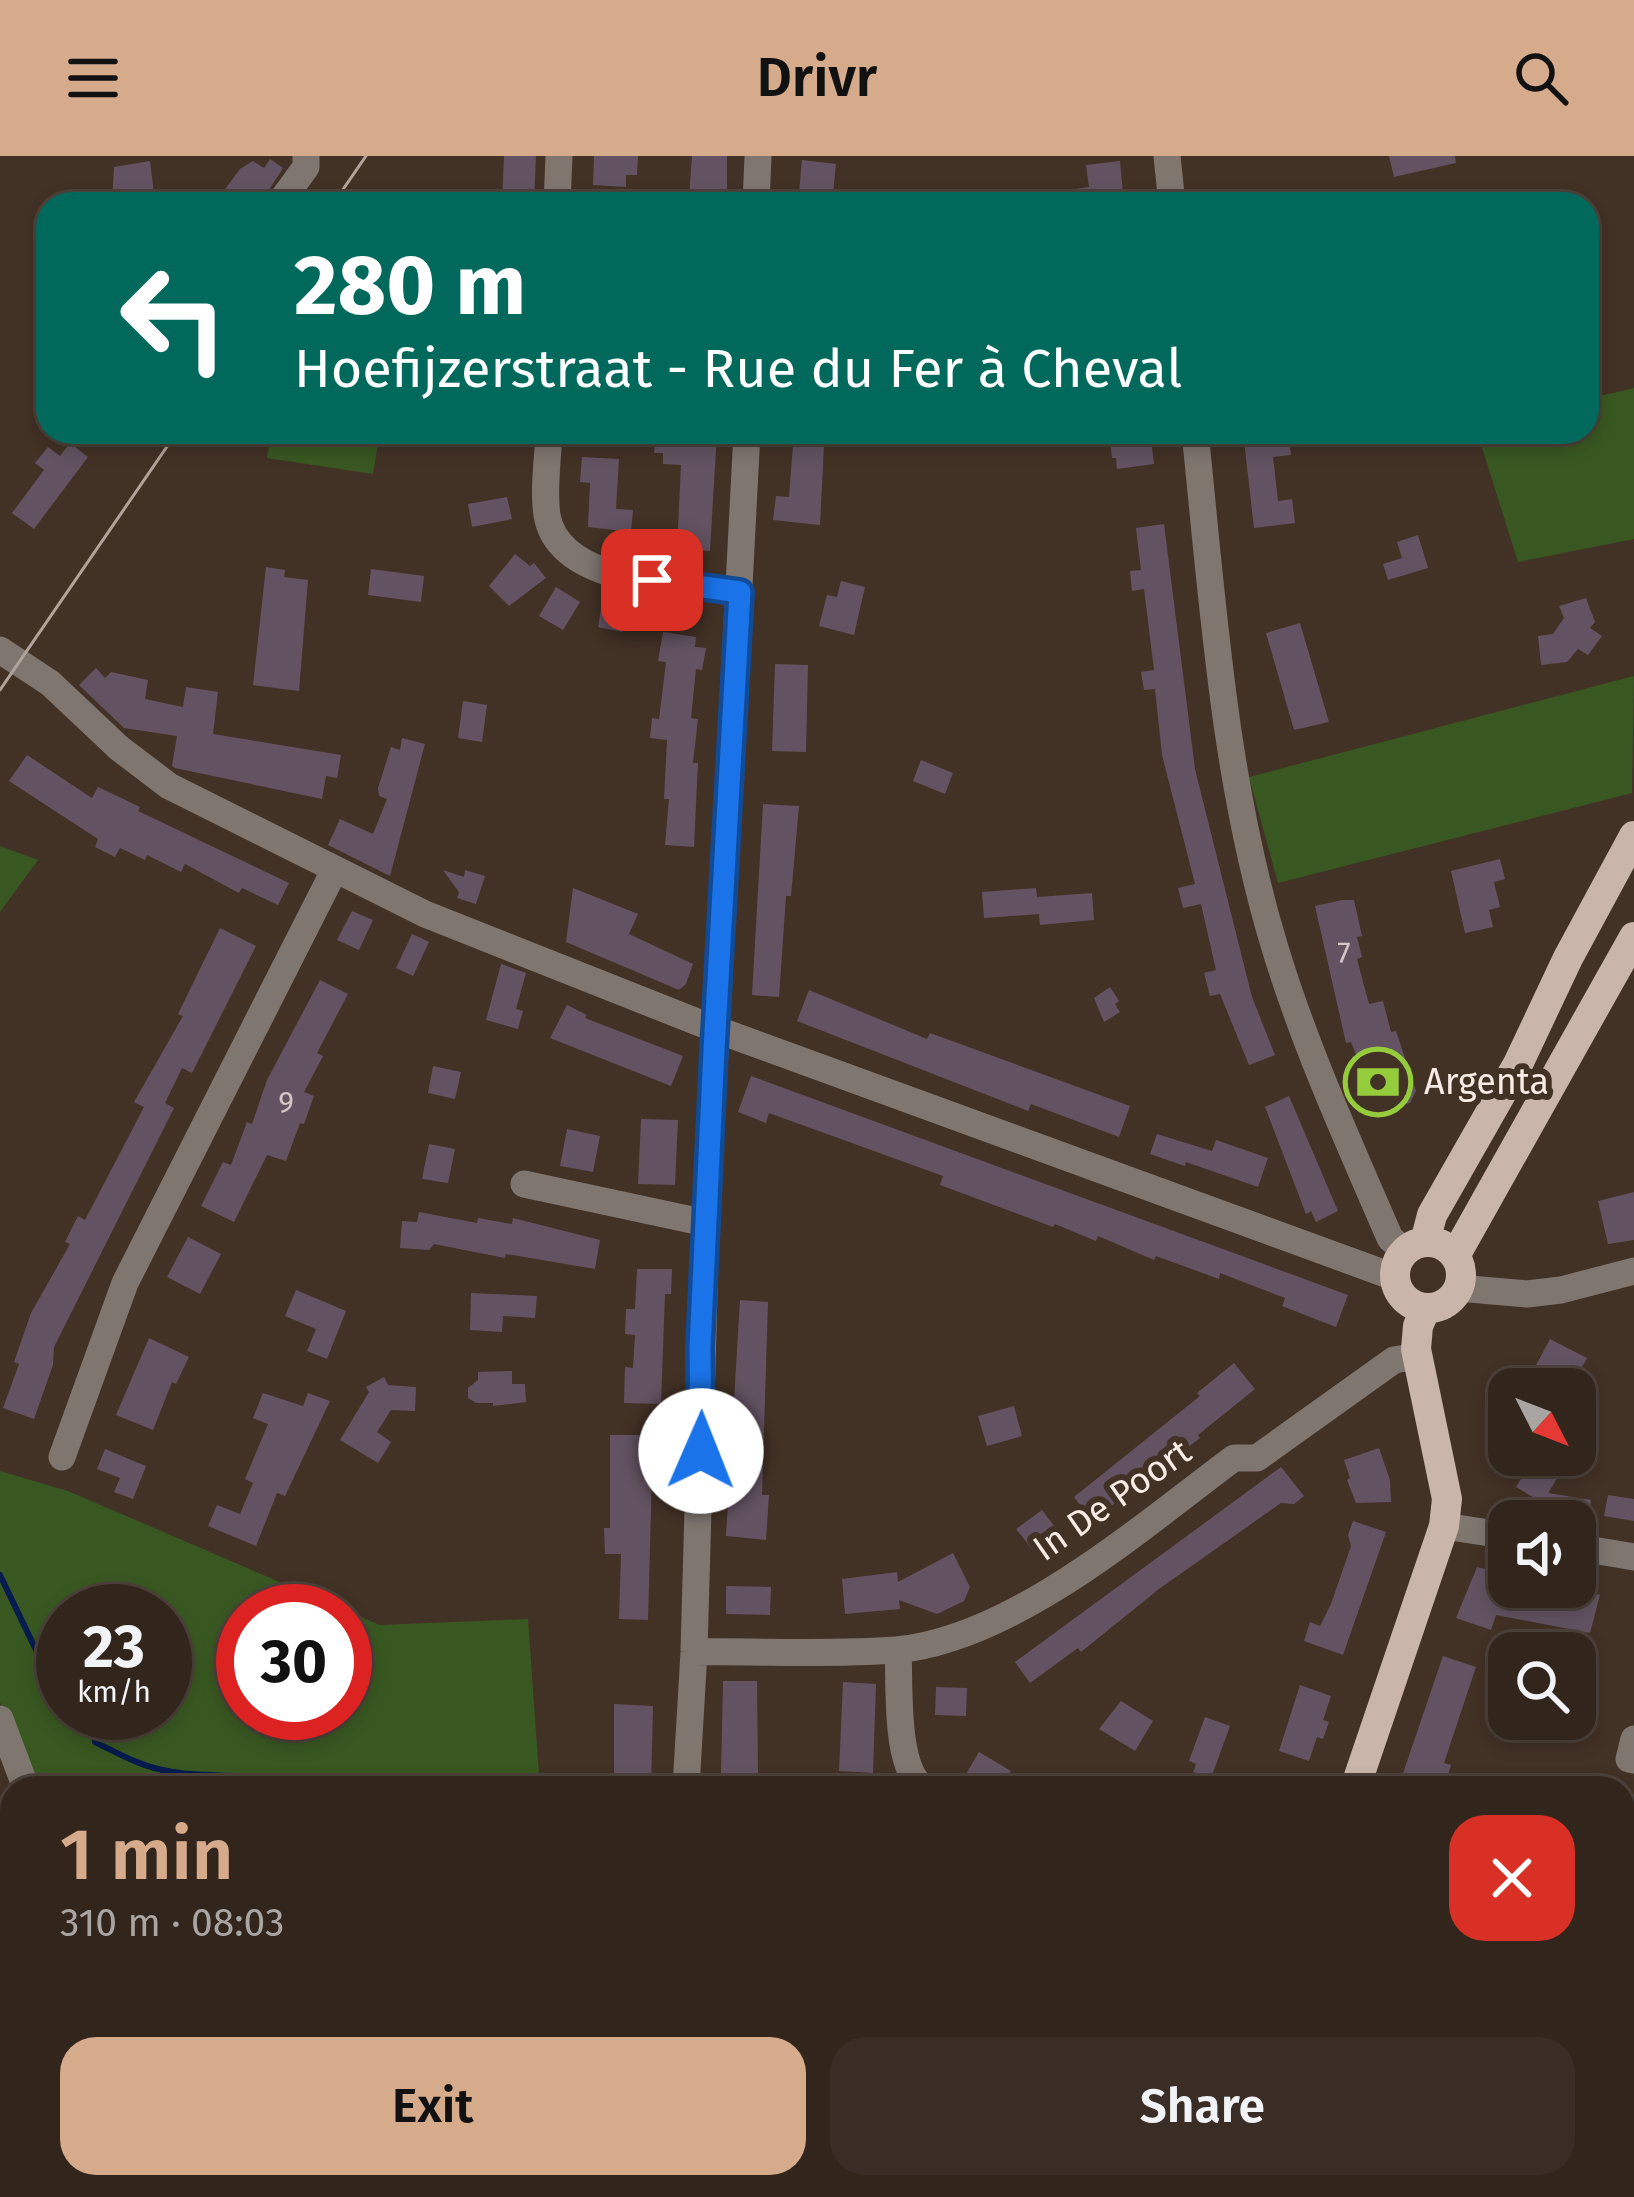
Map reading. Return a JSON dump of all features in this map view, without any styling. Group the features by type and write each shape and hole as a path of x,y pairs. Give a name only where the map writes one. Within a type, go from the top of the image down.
{"main road":[{"path":"1408,1257 1436,1242 1455,1256 1461,1277 1458,1288 1442,1305 1426,1308 1402,1297 1408,1257 1518,1064 1634,836"},
{"path":"1455,1256 1634,937"},
{"path":"1359,1776 1444,1526 1447,1499 1418,1356 1418,1326 1426,1308"}],"street":[{"path":"288,192 306,167 306,156"},
{"path":"558,192 559,156"},
{"path":"756,192 758,156"},
{"path":"1167,156 1171,192"},
{"path":"549,444 548,518 569,554 607,573 740,592"},
{"path":"687,1776 706,1223 746,444"},
{"path":"1196,444 1227,743 1275,947 1336,1112 1390,1238 1408,1257"},
{"path":"0,650 50,683 119,748 169,786 425,914 715,1029 1408,1257"},
{"path":"62,1457 125,1282 335,869"},
{"path":"524,1184 706,1223"},
{"path":"1458,1288 1527,1294 1561,1291 1634,1271"},
{"name":"In De Poort","path":"694,1652 898,1650 994,1623 1100,1558 1234,1458 1257,1458 1375,1372 1394,1360 1418,1356"},
{"path":"1444,1526 1488,1533"},
{"path":"1596,1551 1634,1557"},
{"path":"898,1650 903,1754 913,1776"},
{"path":"0,1719 21,1776"},
{"path":"1634,1739 1629,1759 1634,1760"}],"green space":[{"path":"1634,388 1634,539 1518,562 1481,444 1599,444 1599,396"},
{"path":"269,444 378,444 373,474 267,458"},
{"path":"1634,676 1632,793 1278,883 1249,777"},
{"path":"0,846 38,860 0,912"},
{"path":"0,1471 68,1491 285,1584 216,1584 216,1740 372,1740 372,1622 528,1619 539,1776 29,1776 0,1702"}],"building":[{"path":"504,156 536,156 534,192 502,192"},
{"path":"594,156 638,156 637,175 626,175 626,187 593,185"},
{"path":"692,156 727,156 727,192 689,192"},
{"path":"1389,156 1455,156 1456,163 1394,177"},
{"path":"270,159 283,168 268,192 223,192 240,169 253,161 264,168"},
{"path":"802,160 836,164 833,192 799,192"},
{"path":"150,161 154,192 113,192 114,167"},
{"path":"1120,161 1123,192 1075,192 1089,187 1086,165"},
{"path":"71,444 88,457 34,529 12,513 44,470 35,463 48,447 60,456"},
{"path":"655,444 716,444 710,551 677,549 681,465 663,464 663,453 654,453"},
{"path":"793,444 824,446 820,525 773,520 776,496 789,497"},
{"path":"1110,444 1152,444 1154,464 1117,469 1116,458 1112,458"},
{"path":"1244,444 1290,444 1291,455 1273,457 1278,501 1292,499 1295,523 1254,528"},
{"path":"582,457 619,459 616,509 633,510 631,532 588,527 590,483 580,482"},
{"path":"507,497 512,519 472,527 468,504"},
{"path":"1164,524 1195,769 1252,997 1275,1055 1249,1065 1220,994 1210,996 1204,973 1216,970 1201,904 1183,908 1178,888 1195,884 1162,755 1155,689 1144,690 1141,672 1154,670 1144,589 1132,591 1130,571 1141,570 1136,528"},
{"path":"1418,535 1428,568 1388,580 1383,564 1402,558 1397,542"},
{"path":"515,554 530,566 534,563 546,578 509,606 489,586"},
{"path":"266,567 285,570 284,577 308,580 299,691 253,685"},
{"path":"371,569 424,576 421,602 368,595"},
{"path":"841,581 865,587 854,635 819,626 827,595 837,597"},
{"path":"556,587 580,602 563,630 539,616"},
{"path":"603,597 628,602 622,632 598,627"},
{"path":"1586,598 1595,622 1590,628 1602,636 1588,655 1578,649 1567,662 1541,665 1538,636 1553,634 1564,618 1559,606"},
{"path":"1300,623 1329,722 1294,730 1266,633"},
{"path":"663,632 696,637 695,647 706,648 702,670 696,669 691,718 698,719 693,763 698,763 694,847 665,845 667,740 650,738 652,718 659,719 666,662 658,661"},
{"path":"775,664 808,665 806,752 772,751"},
{"path":"96,668 105,678 111,672 148,680 145,699 183,707 186,687 218,692 213,734 341,755 337,778 326,776 322,799 175,768 177,736 124,728 79,685"},
{"path":"463,701 487,705 482,742 458,738"},
{"path":"402,738 425,744 390,876 328,845 340,819 373,834 387,799 379,796 378,788 391,747 400,750"},
{"path":"27,755 92,798 98,787 289,883 278,905 242,888 239,893 185,864 181,872 147,855 145,860 120,848 115,857 95,847 98,839 9,781"},
{"path":"921,760 953,773 945,794 913,781"},
{"path":"763,804 799,806 779,997 752,995"},
{"path":"1500,859 1505,879 1494,882 1500,907 1489,910 1493,927 1465,933 1451,871"},
{"path":"443,870 464,877 465,870 485,876 476,904 457,898 459,892"},
{"path":"573,888 638,914 629,934 693,964 686,984 679,990 566,942"},
{"path":"1036,888 1037,897 1092,893 1094,920 1040,925 1039,914 984,918 982,892"},
{"path":"1354,900 1362,936 1357,937 1362,957 1357,959 1369,1004 1383,1001 1416,1091 1410,1103 1373,1112 1364,1074 1351,1042 1346,1043 1315,906"},
{"path":"352,911 373,920 359,950 337,940"},
{"path":"220,928 256,946 192,1073 182,1068 165,1103 174,1108 54,1347 53,1365 34,1419 3,1408 31,1313 70,1244 65,1242 78,1216 85,1220 144,1107 134,1102 183,1016 178,1014"},
{"path":"412,934 429,942 413,976 396,968"},
{"path":"501,964 526,973 516,1009 523,1011 518,1029 486,1020"},
{"path":"320,980 348,994 317,1053 323,1056 304,1092 314,1096 286,1161 267,1155 234,1222 201,1206 223,1162 231,1165 267,1080"},
{"path":"1110,987 1120,1012 1104,1022 1094,998"},
{"path":"809,990 927,1039 930,1033 1130,1106 1119,1137 1031,1104 1028,1111 797,1021"},
{"path":"567,1005 587,1015 585,1018 683,1056 671,1086 550,1038"},
{"path":"433,1066 461,1072 455,1099 428,1093"},
{"path":"751,1076 1348,1295 1336,1327 1282,1306 1285,1298 1220,1273 1219,1279 1156,1256 1154,1260 1098,1236 1096,1241 1053,1227 940,1185 943,1176 769,1113 766,1123 738,1112"},
{"path":"1289,1096 1338,1211 1316,1222 1311,1211 1306,1214 1265,1107"},
{"path":"641,1119 678,1120 675,1185 638,1184"},
{"path":"567,1129 600,1136 593,1172 560,1166"},
{"path":"1157,1134 1212,1151 1216,1140 1268,1158 1258,1187 1150,1154"},
{"path":"429,1144 455,1149 448,1183 422,1179"},
{"path":"1634,1192 1634,1240 1608,1244 1598,1201"},
{"path":"419,1212 477,1223 478,1218 512,1224 513,1218 600,1240 595,1269 434,1244 429,1250 400,1248 402,1221 417,1222"},
{"path":"188,1237 221,1254 200,1294 167,1277"},
{"path":"637,1269 672,1269 671,1294 665,1294 661,1404 624,1403 625,1367 633,1368 635,1335 625,1334 626,1309 635,1309"},
{"path":"296,1290 346,1311 327,1359 307,1351 316,1329 285,1316"},
{"path":"471,1293 537,1296 535,1318 503,1316 502,1332 470,1330"},
{"path":"740,1300 768,1302 762,1495 769,1495 766,1540 726,1536"},
{"path":"149,1338 189,1357 176,1384 172,1382 153,1430 116,1415"},
{"path":"1550,1339 1587,1358 1582,1368 1535,1368"},
{"path":"1234,1363 1255,1389 1092,1521 1074,1497"},
{"path":"512,1371 512,1384 525,1384 526,1402 493,1406 468,1398 478,1372"},
{"path":"384,1377 388,1385 416,1387 415,1411 391,1410 377,1432 391,1442 378,1463 340,1440 369,1392 366,1387"},
{"path":"263,1393 303,1406 308,1393 330,1401 285,1496 277,1493 256,1546 208,1526 217,1505 240,1514 253,1483 245,1479 268,1424 253,1418"},
{"path":"1014,1406 1022,1436 987,1446 978,1416"},
{"path":"610,1435 653,1435 648,1620 619,1619 621,1554 605,1554 604,1528 610,1528"},
{"path":"1379,1448 1390,1480 1391,1502 1356,1503 1344,1460"},
{"path":"105,1449 146,1466 133,1499 114,1492 120,1478 97,1469"},
{"path":"1281,1467 1304,1496 1294,1504 1281,1503 1159,1589 1081,1652 1078,1648 1030,1683 1015,1662"},
{"path":"1523,1476 1556,1476 1548,1493 1591,1500 1537,1500 1516,1487"},
{"path":"1608,1495 1634,1499 1634,1521 1604,1516"},
{"path":"1042,1510 1064,1539 1039,1558 1016,1529"},
{"path":"1353,1521 1386,1532 1343,1655 1304,1641 1310,1622 1320,1626 1331,1604 1351,1546 1348,1535"},
{"path":"953,1553 970,1587 964,1601 937,1614 899,1600 900,1609 845,1614 842,1579 897,1572 898,1582"},
{"path":"1477,1567 1488,1570 1488,1608 1596,1608 1596,1594 1600,1595 1590,1632 1496,1615 1491,1630 1456,1618"},
{"path":"726,1586 771,1587 770,1615 726,1614"},
{"path":"1443,1656 1476,1667 1444,1763 1451,1765 1448,1776 1402,1776"},
{"path":"723,1681 757,1681 758,1773 721,1773"},
{"path":"843,1682 876,1684 873,1773 839,1771"},
{"path":"1300,1685 1331,1696 1323,1720 1329,1722 1323,1739 1317,1737 1309,1761 1279,1751"},
{"path":"936,1687 967,1688 966,1716 935,1715"},
{"path":"1121,1701 1153,1721 1135,1751 1099,1729"},
{"path":"614,1704 653,1706 651,1776 614,1776"},
{"path":"1205,1717 1230,1726 1212,1776 1193,1772 1196,1764 1189,1761"},
{"path":"979,1752 1011,1771 1008,1776 965,1776"}],"waterway":[{"path":"0,1575 36,1650"},
{"path":"95,1740 162,1770 234,1776"}],"tram line":[{"path":"341,192 366,156"},
{"path":"0,690 169,444"}],"place":[{"name":"Argenta","path":"1378,1082"}],"route":[{"path":"652,580 740,592 700,1348 701,1451"}]}
